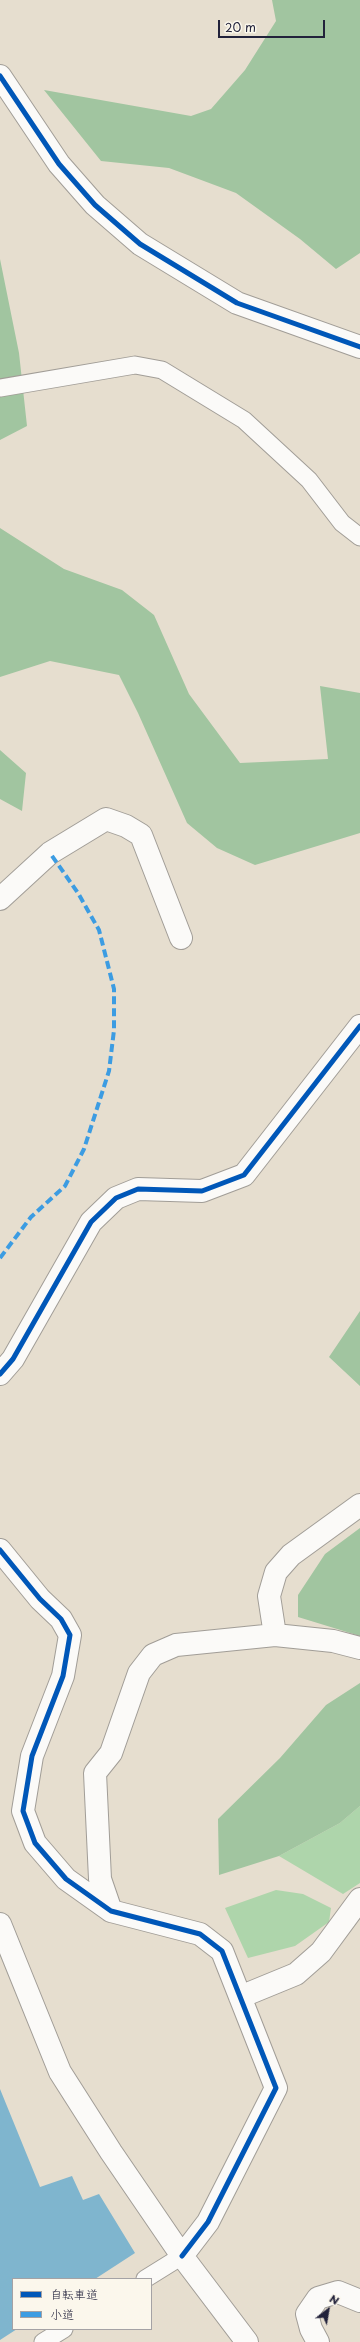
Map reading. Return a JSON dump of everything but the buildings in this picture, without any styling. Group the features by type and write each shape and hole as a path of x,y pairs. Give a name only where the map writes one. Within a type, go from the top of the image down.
{"street":[{"path":"2,85 58,164 95,205 140,244 237,303 360,347"},
{"path":"0,899 50,853 106,818 126,826 141,835 181,938"},
{"path":"0,1374 13,1359 91,1222 116,1198 138,1189 202,1191 244,1175 360,1026"},
{"path":"275,1635 269,1596 276,1572 291,1555 360,1505"},
{"path":"0,1550 40,1599 60,1619 70,1635 63,1676 32,1756 23,1811 35,1843 66,1879 112,1911 200,1934 222,1952 276,2088 208,2222 182,2256"},
{"path":"112,1911 100,1879 95,1773 111,1753 118,1737 129,1697 139,1673 153,1655 176,1645 275,1635 333,1641 360,1648"},
{"path":"240,1997 296,1974 322,1952 360,1899"},
{"path":"0,1924 60,2072 111,2152 182,2256 246,2342"},
{"path":"318,2342 310,2329 307,2314 318,2298 338,2292 360,2302"}],"lane":[{"path":"0,388 135,365 162,370 244,420 310,480 342,523 360,537"},
{"path":"147,2278 182,2256"},
{"path":"43,2342 62,2330"}],"green space":[{"path":"272,0 360,0 360,253 336,269 300,239 236,193 169,168 101,161 44,90 191,116 211,109 245,70 276,21"},
{"path":"0,259 19,353 27,426 0,440"},
{"path":"0,528 64,569 122,590 154,615 189,694 240,763 328,759 320,686 360,693 360,833 255,865 217,848 187,823 138,713 119,675 50,661 0,677"},
{"path":"0,750 26,773 22,811 0,799"},
{"path":"360,1311 360,1386 329,1357"},
{"path":"360,1528 360,1636 298,1617 298,1595 325,1554"},
{"path":"360,1683 360,1806 340,1823 279,1856 219,1875 218,1819 280,1758 326,1705"},
{"path":"360,1806 360,1883 343,1894 279,1856 340,1823"},
{"path":"276,1890 303,1894 331,1908 329,1922 295,1946 248,1958 225,1908"}],"water":[{"path":"0,2089 40,2187 72,2176 83,2200 99,2194 135,2253 97,2278 12,2278 12,2330 15,2330 0,2340"}],"marked path":[{"path":"0,1258 31,1217 65,1186 84,1149 109,1071 114,1030 114,989 99,930 78,893 50,853"}],"cycle path":[{"path":"0,76 59,164 95,205 140,244 237,303 360,347"},
{"path":"0,1374 13,1359 91,1222 116,1198 138,1189 202,1191 244,1175 360,1026"},
{"path":"0,1550 40,1599 61,1619 70,1635 63,1676 32,1756 23,1811 35,1843 66,1879 111,1911 200,1934 222,1951 276,2088 208,2222 182,2256"}]}
